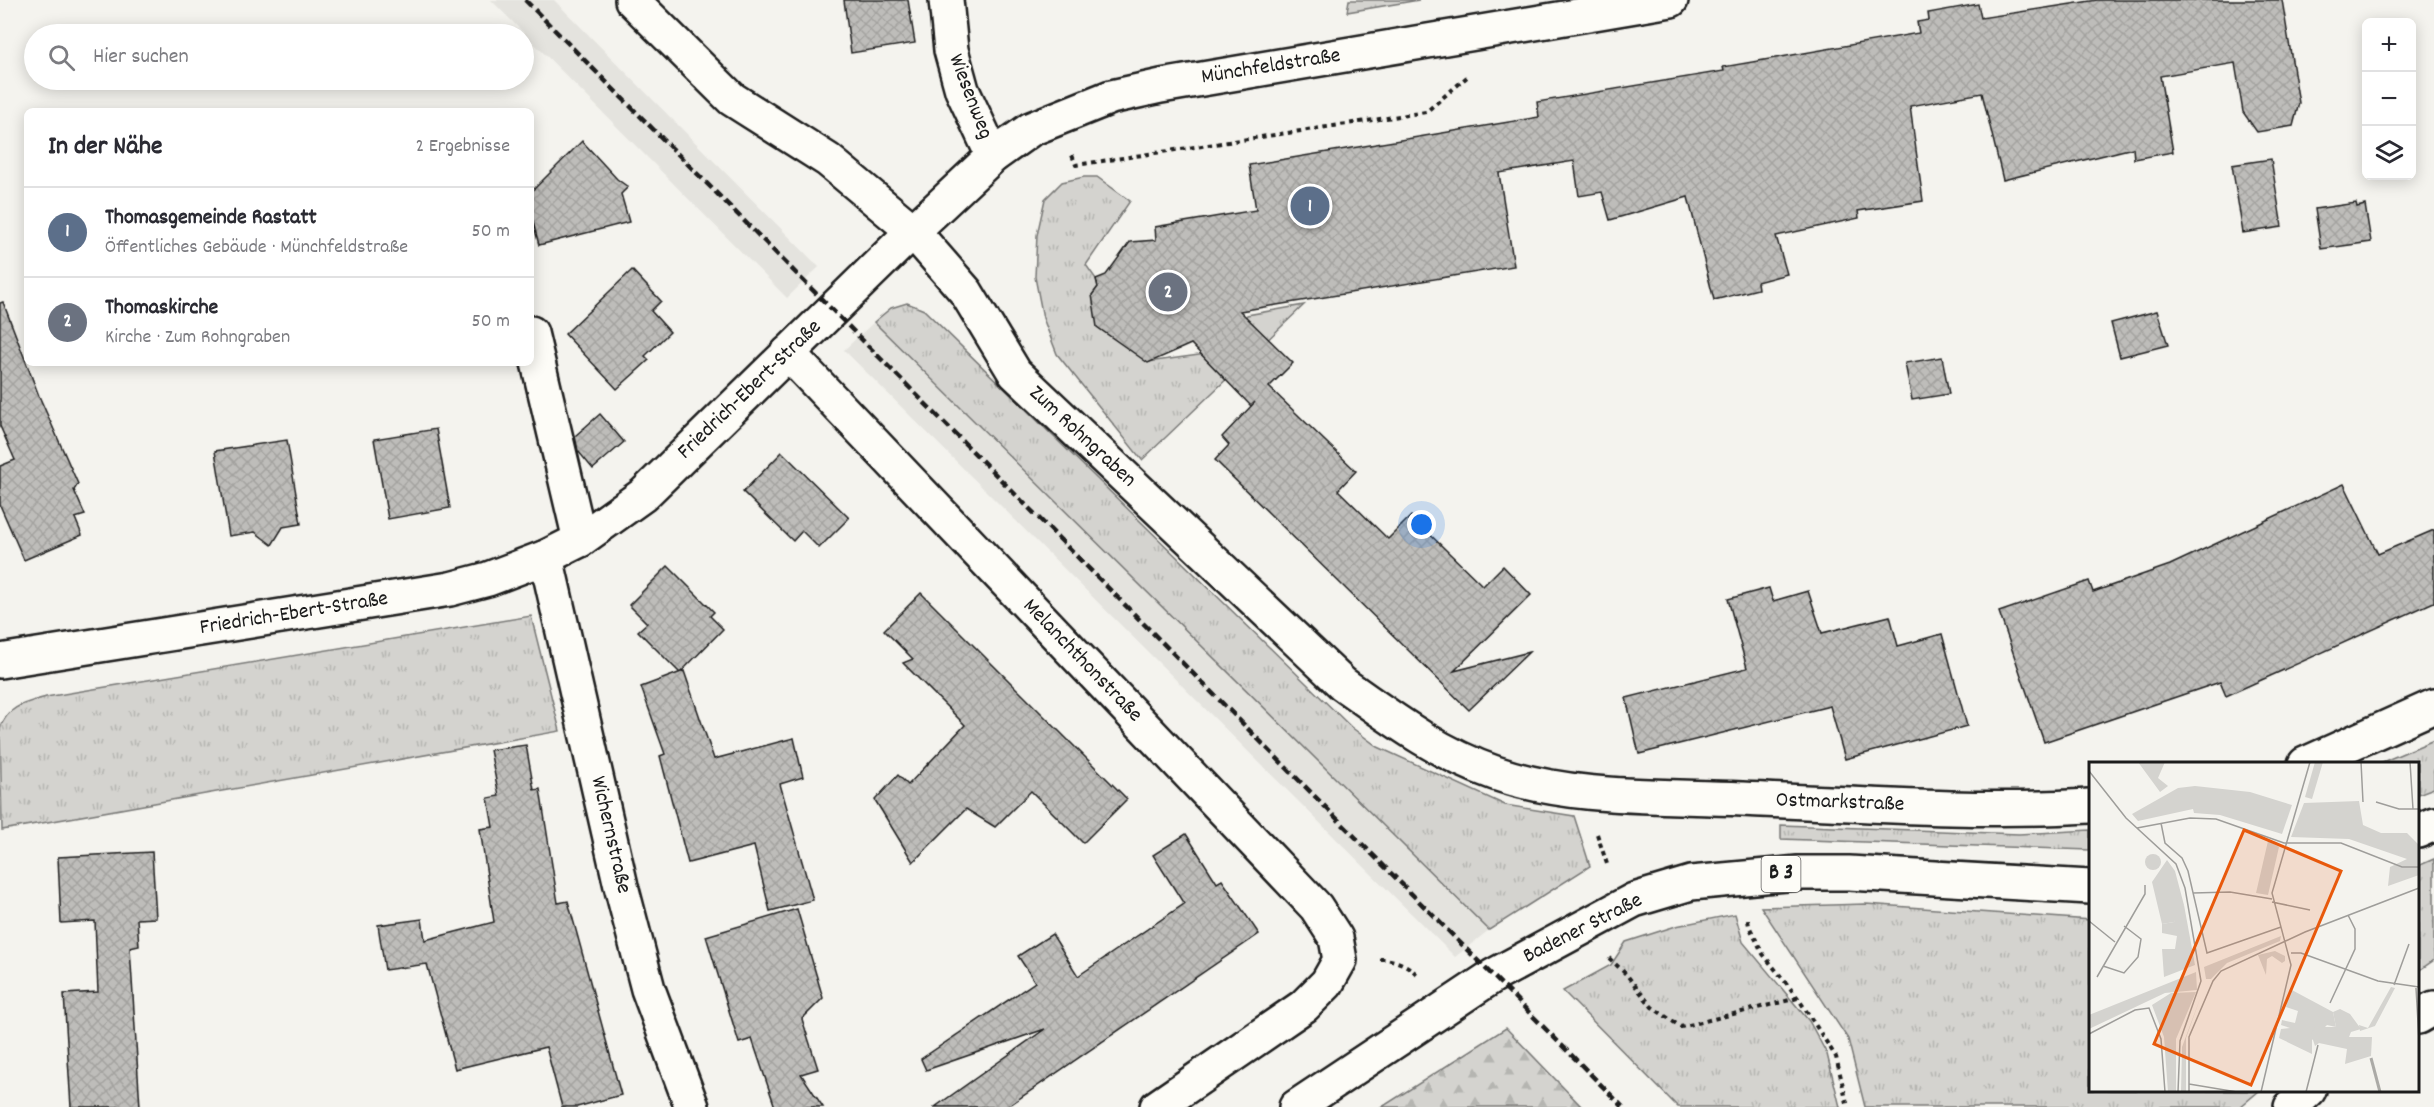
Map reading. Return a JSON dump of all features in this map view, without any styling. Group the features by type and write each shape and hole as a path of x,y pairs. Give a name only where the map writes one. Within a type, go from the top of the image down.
{"street":[{"name":"Zum Rohngraben","path":"632,0 732,99 828,160 913,231 966,292 1015,373 1344,684 1402,726 1451,754 1494,773 1545,788 1589,792"},
{"name":"Wiesenweg","path":"946,0 951,50 962,90 993,156"},
{"name":"Münchfeldstraße","path":"913,231 993,156 1031,129 1111,97 1161,86 1671,0"},
{"name":"Friedrich-Ebert-Straße","path":"0,661 450,589 488,579 546,557 579,540 643,495 913,231"},
{"path":"534,346 579,540"},
{"name":"Melanchthonstraße","path":"788,353 1316,907 1336,938 1334,971"},
{"name":"Wichernstraße","path":"546,557 619,875 648,989 692,1107"},
{"path":"2309,762 2434,706"},
{"name":"Ostmarkstraße","path":"1589,792 1939,806 2047,808 2089,806"},
{"path":"2419,831 2434,824"},
{"name":"Badener Straße","path":"1296,1107 1493,976 1634,900 1691,883 1798,873 1849,873 2089,887"},
{"path":"1157,1107 1304,1006 1334,971"},
{"path":"2419,1016 2434,1008"},
{"path":"2290,1107 2307,1092"}],"path":[{"path":"1055,119 1076,165 1426,112 1472,73 1466,34"},
{"path":"1577,930 1626,974 1652,1006 1681,1027 1798,998"},
{"path":"1334,971 1386,958 1413,969 1440,1011"}],"shaded area":[{"path":"491,0 554,0 819,267 787,298 534,43 534,24 515,24"},
{"path":"874,322 1489,930 1455,957 844,350"}],"green space":[{"path":"1349,0 1419,0 1347,12"},
{"path":"1084,177 1097,177 1130,201 1086,265 1096,279 1098,287 1092,295 1148,362 1221,352 1247,315 1304,305 1142,460 1057,354 1043,318 1035,277 1037,235 1045,199 1062,182"},
{"path":"907,303 924,310 1351,727 1378,747 1505,805 1574,816 1590,866 1489,930 874,322 891,308"},
{"path":"531,616 560,731 2,830 0,729 7,715 24,704 46,697"},
{"path":"2434,740 2434,788 2419,794 2419,762 2382,762"},
{"path":"1781,825 2019,834 2089,830 2089,850 1781,839"},
{"path":"2434,859 2434,960 2419,970 2419,866"},
{"path":"1866,904 2089,920 2089,1092 2258,1092 2240,1107 1865,1107 1848,1039 1761,907"},
{"path":"1735,914 1743,942 1809,1021 1827,1054 1840,1107 1678,1107 1563,991 1611,965 1626,942 1676,926"},
{"path":"1506,1028 1582,1107 1382,1107"}],"building":[{"path":"844,0 908,0 915,43 851,53"},
{"path":"2097,0 2282,0 2299,103 2293,126 2257,132 2243,112 2235,63 2160,76 2173,152 2134,159 2133,148 2003,180 1982,93 1910,106 1923,201 1858,211 1859,218 1776,236 1787,274 1757,282 1758,289 1714,300 1688,197 1610,220 1602,192 1579,196 1574,161 1499,173 1514,266 1240,311 1293,363 1269,387 1356,471 1338,490 1388,539 1411,516 1483,586 1503,566 1531,595 1454,671 1529,652 1469,710 1215,460 1229,445 1222,437 1255,402 1251,406 1191,344 1148,363 1097,327 1092,295 1098,287 1096,279 1106,275 1130,242 1156,240 1155,227 1256,210 1249,165 1539,117 1537,102 1724,71 1723,67 1919,33 1917,22 1929,20 1928,13 1978,4 1981,18"},
{"path":"582,141 617,179 628,187 621,194 629,222 539,245 534,226 534,189"},
{"path":"2271,159 2282,227 2243,233 2232,165"},
{"path":"2356,203 2357,207 2365,205 2371,242 2321,249 2315,209"},
{"path":"632,270 661,301 651,311 670,332 645,356 649,360 617,389 565,334"},
{"path":"3,302 24,357 24,366 28,366 78,484 74,490 85,515 75,518 82,535 24,560 0,505 0,466 15,460 0,426 0,303"},
{"path":"2157,311 2168,345 2120,357 2111,323"},
{"path":"1942,357 1949,394 1912,400 1905,363"},
{"path":"600,414 624,442 593,469 578,451 575,436"},
{"path":"436,429 450,508 388,519 374,439"},
{"path":"287,440 301,524 283,527 272,545 255,532 229,536 215,451"},
{"path":"782,452 849,518 819,548 802,531 793,541 743,492"},
{"path":"2344,484 2378,554 2434,530 2434,602 2226,696 2220,682 2044,742 1999,612 2089,581 2093,592 2170,565"},
{"path":"668,566 714,612 710,616 723,629 680,673 638,631 647,623 629,605"},
{"path":"1769,588 1773,601 1808,591 1822,633 1890,616 1898,646 1942,634 1967,726 1845,759 1830,706 1639,754 1626,698 1747,668 1728,599"},
{"path":"921,593 1127,799 1083,843 1031,791 995,827 966,809 913,862 875,800 898,775 908,785 965,725 903,663 913,659 884,630"},
{"path":"684,671 714,759 794,738 803,777 780,784 813,900 770,911 754,846 688,863 660,756 665,754 641,687"},
{"path":"526,745 534,790 540,789 558,903 568,901 621,1095 577,1107 562,1107 546,1047 455,1069 427,964 385,970 378,925 422,919 425,940 494,922 480,829 493,827 488,798 499,796 490,750"},
{"path":"1186,834 1217,883 1222,880 1259,934 1007,1107 935,1107 1045,1029 926,1070 921,1059 1035,982 1018,956 1052,934 1078,976 1184,904 1153,855"},
{"path":"152,852 156,918 137,919 139,946 130,948 140,1107 71,1107 64,994 98,992 95,921 61,923 58,857"},
{"path":"797,909 823,998 802,1019 818,1069 801,1074 823,1107 775,1107 752,1039 739,1043 706,936"}],"railway":[{"path":"525,0 1623,1107"}],"place":[{"name":"Thomasgemeinde Rastatt","path":"1310,206"},
{"name":"Thomaskirche","path":"1168,292"}]}
